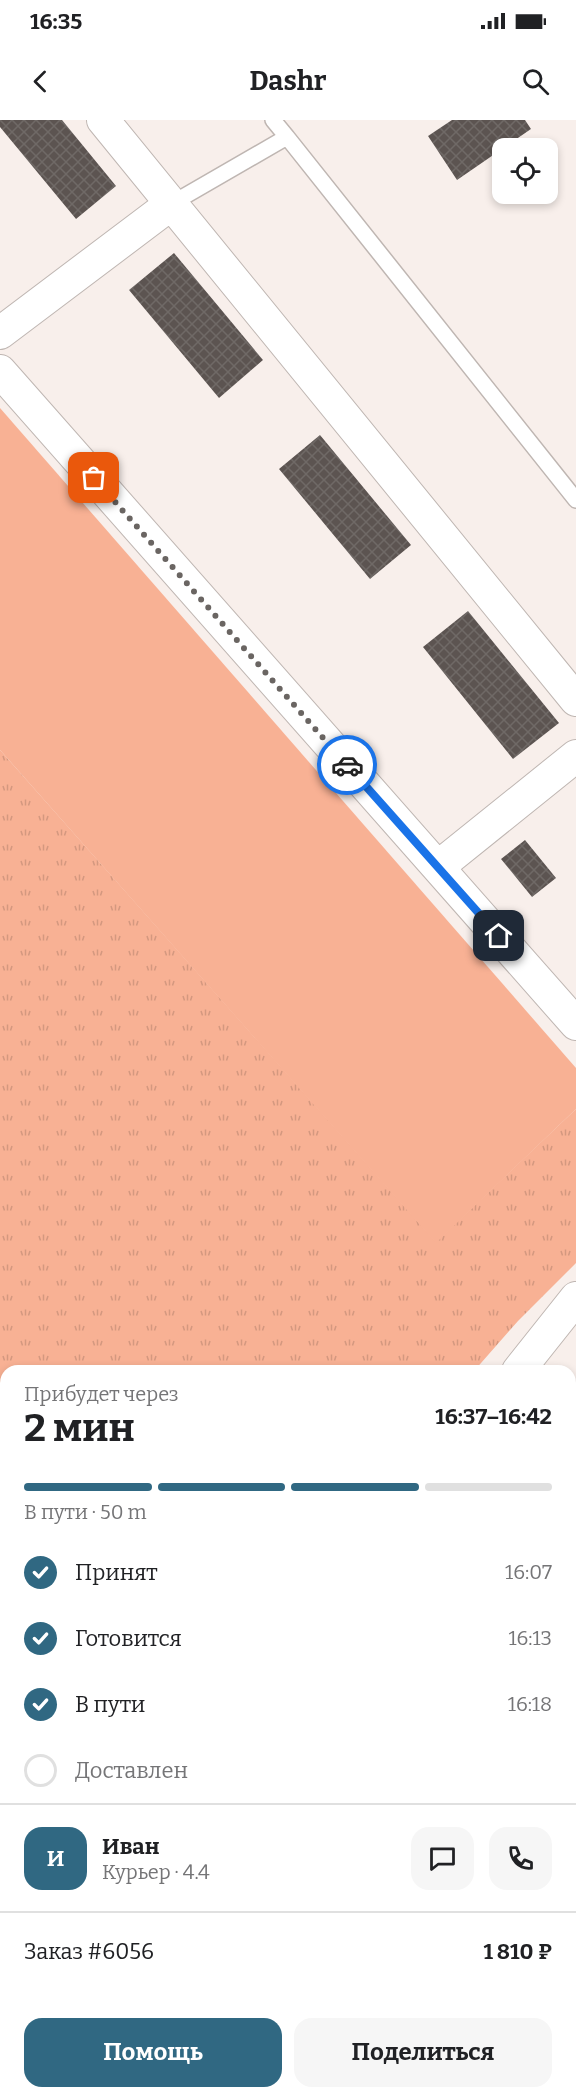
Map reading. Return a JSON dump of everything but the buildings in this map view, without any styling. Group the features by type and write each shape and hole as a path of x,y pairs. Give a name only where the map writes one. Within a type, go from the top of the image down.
{"street":[{"path":"103,120 576,700"},
{"path":"0,333 171,204"},
{"path":"0,371 576,1023"},
{"path":"438,867 576,756"},
{"path":"523,1365 576,1298"}],"lane":[{"path":"273,120 576,500"},
{"path":"171,204 286,137"}],"green space":[{"path":"0,408 576,1068 576,1109 436,1243 0,750"},
{"path":"0,750 436,1242 576,1109 576,1263 518,1321 479,1365 0,1365"}],"way so far":[{"path":"94,478 347,765"}],"route":[{"path":"347,765 499,936"}]}
